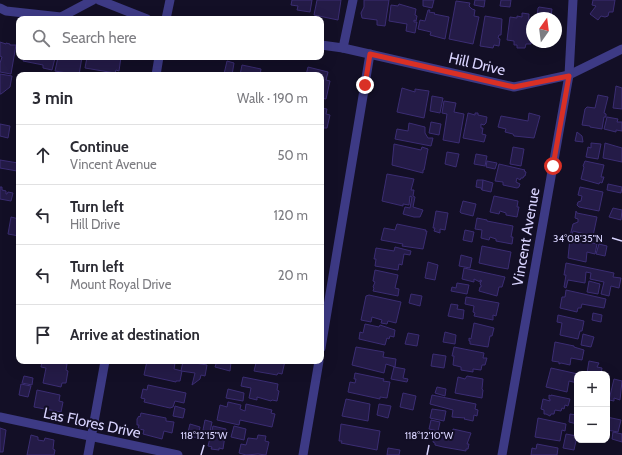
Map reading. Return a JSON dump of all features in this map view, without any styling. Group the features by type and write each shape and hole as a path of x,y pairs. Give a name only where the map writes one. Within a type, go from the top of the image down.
{"street":[{"path":"63,16 93,0"},
{"path":"99,0 139,16"},
{"path":"167,16 170,0"},
{"path":"343,48 353,0"},
{"name":"Vincent Avenue","path":"502,455 569,76 573,0"},
{"path":"0,8 6,11 52,16"},
{"name":"Hill Drive","path":"324,45 343,48 514,87 569,76 622,49"},
{"path":"324,330 370,54"},
{"path":"156,72 158,60"},
{"path":"88,455 104,364"},
{"path":"303,455 318,364"},
{"name":"Las Flores Drive","path":"0,417 178,455"}],"building":[{"path":"292,0 312,0 310,12 297,10 298,6 291,5"},
{"path":"317,0 341,0 338,20 314,15"},
{"path":"364,0 389,0 385,26 377,25 377,20 362,18 361,13 364,7"},
{"path":"423,0 434,0 432,8 423,6"},
{"path":"475,0 485,0 484,7 474,5"},
{"path":"501,0 511,0 510,7 500,6"},
{"path":"593,0 615,0 613,12 609,12 608,16 605,17 601,16 598,20 590,14 596,6 592,5"},
{"path":"456,1 470,3 469,6 475,10 474,16 479,17 473,44 449,39"},
{"path":"399,4 416,9 415,15 417,16 416,21 414,20 414,22 417,22 415,33 406,31 407,24 389,21 391,5 398,6"},
{"path":"538,8 552,9 552,12 538,12"},
{"path":"428,10 430,10 429,12 435,13 434,14 449,17 445,39 430,35 431,32 418,29 420,20 425,21"},
{"path":"522,13 526,14 526,44 525,48 517,48 517,45 514,45 514,41 507,40 510,17 522,17"},
{"path":"485,16 502,19 501,35 499,35 498,38 500,39 499,46 494,45 493,48 480,46"},
{"path":"0,42 16,45 11,74 0,72 2,57 0,56"},
{"path":"54,60 52,70 43,68 43,65 23,61"},
{"path":"57,60 82,60 80,72 55,71"},
{"path":"86,60 121,60 119,71 116,70 115,72 85,68"},
{"path":"227,61 234,63 232,72 224,72"},
{"path":"242,65 261,69 260,72 241,72"},
{"path":"308,67 328,72 326,80 330,81 326,99 324,99 324,72 307,72"},
{"path":"0,74 12,76 10,87 1,94 0,94"},
{"path":"616,86 622,88 622,109 613,108"},
{"path":"402,88 415,92 415,89 429,91 424,118 397,112"},
{"path":"598,95 608,97 604,113 606,114 606,117 604,117 602,129 582,125 585,109 587,107 595,108"},
{"path":"432,96 443,98 440,113 430,111"},
{"path":"444,101 456,103 454,112 464,114 459,143 443,140 447,114 442,113"},
{"path":"324,108 327,109 326,114 330,115 327,128 324,128"},
{"path":"468,113 475,115 475,113 478,113 478,115 487,117 486,123 484,125 481,124 481,128 483,128 482,134 486,135 484,142 463,138"},
{"path":"529,113 540,116 534,138 514,136 513,134 505,132 506,129 498,127 501,116 528,121"},
{"path":"607,117 618,119 617,122 622,122 622,131 616,130 616,132 604,129"},
{"path":"431,122 441,124 439,135 429,133"},
{"path":"409,123 425,127 425,133 428,138 433,138 431,146 395,139 397,129 408,131"},
{"path":"0,124 10,126 8,138 0,136"},
{"path":"577,132 582,136 583,142 575,141"},
{"path":"591,143 601,144 598,159 586,157 588,147 591,148"},
{"path":"605,143 622,148 622,162 603,158"},
{"path":"394,144 421,150 422,147 428,149 423,173 392,165"},
{"path":"513,147 524,149 521,166 510,164"},
{"path":"447,152 459,154 456,167 445,164"},
{"path":"476,154 487,156 485,166 474,164"},
{"path":"0,160 16,163 16,171 0,168"},
{"path":"487,161 497,163 495,169 486,167"},
{"path":"585,161 604,165 601,177 604,177 602,183 600,182 599,184 581,179"},
{"path":"499,164 525,170 525,176 523,178 520,180 517,178 516,182 520,184 519,187 517,188 503,185 503,182 495,181"},
{"path":"387,174 414,179 411,190 414,190 413,196 415,197 413,207 423,210 420,217 403,214 405,207 410,208 412,197 410,196 409,205 403,204 403,206 382,201"},
{"path":"477,180 483,180 482,190 481,188 476,187"},
{"path":"483,180 493,183 491,192 482,190"},
{"path":"608,184 622,187 621,193 607,190"},
{"path":"0,187 2,187 2,190 6,191 6,194 8,192 13,193 11,201 0,199"},
{"path":"580,187 603,192 599,211 579,207 577,205 578,202 581,201 582,196 578,195"},
{"path":"494,196 518,201 517,207 519,207 517,217 506,215 506,213 500,211 499,214 490,212"},
{"path":"463,201 476,204 473,216 460,212"},
{"path":"613,208 622,210 621,220 609,217"},
{"path":"436,211 448,213 445,230 440,229 440,233 434,231 435,228 433,228"},
{"path":"576,211 577,213 597,217 593,236 573,231 572,236 570,236 573,224 578,222 578,219 575,218"},
{"path":"11,217 16,218 16,235 8,234"},
{"path":"477,218 513,226 511,237 513,237 512,244 496,241 496,239 490,237 489,240 481,238 482,230 475,229"},
{"path":"397,224 426,230 423,249 402,246 403,244 381,240 384,228 395,230"},
{"path":"465,230 474,232 472,242 463,240"},
{"path":"570,238 597,244 595,254 587,252 586,262 568,258"},
{"path":"599,244 607,246 605,256 596,254"},
{"path":"482,246 511,252 508,269 479,263"},
{"path":"395,247 411,251 410,255 404,254 402,265 399,264 398,270 375,266 376,259 374,259 376,248 394,251"},
{"path":"461,255 472,258 470,268 459,266"},
{"path":"428,262 438,265 435,280 425,278"},
{"path":"566,263 614,273 613,277 621,278 619,288 611,286 609,296 601,294 604,282 590,279 591,273 586,272 585,283 568,280 566,288 564,287 566,275 564,275"},
{"path":"464,268 505,277 502,287 499,287 497,296 479,291 482,281 480,280 480,282 474,279 474,282 462,279"},
{"path":"375,270 398,275 395,288 399,289 398,296 373,291"},
{"path":"589,281 600,284 598,294 587,292"},
{"path":"457,283 469,285 467,294 451,291 452,287 456,288"},
{"path":"566,290 606,299 604,308 582,304 581,308 578,308 577,312 560,308 562,297 565,297"},
{"path":"411,294 422,296 420,306 409,303"},
{"path":"369,295 401,302 396,323 388,321 387,324 381,323 382,320 372,317 371,322 361,320 366,296"},
{"path":"466,297 499,303 496,316 493,315 493,320 474,316 474,306 465,304"},
{"path":"451,304 458,305 457,309 464,310 463,319 448,316"},
{"path":"593,313 602,315 601,322 592,320"},
{"path":"558,315 584,321 582,331 580,331 578,339 560,335 562,323 557,322"},
{"path":"474,323 494,328 492,336 490,336 488,347 470,344 469,338 471,339"},
{"path":"365,324 379,327 380,325 395,330 394,337 390,336 389,339 387,338 385,345 359,339 360,332 363,333"},
{"path":"445,332 456,335 455,344 443,342"},
{"path":"408,333 419,335 417,346 405,344"},
{"path":"583,334 594,337 591,347 581,345"},
{"path":"555,342 584,350 582,360 571,358 570,365 559,364 559,362 552,361"},
{"path":"356,347 384,352 383,357 396,359 395,367 386,364 384,373 352,365"},
{"path":"454,347 484,353 483,358 487,358 485,365 482,365 481,370 473,369 473,372 461,370 461,367 453,365 454,356 452,356"},
{"path":"433,354 446,356 444,368 431,366"},
{"path":"589,361 599,363 597,367 602,368 602,371 587,371"},
{"path":"42,364 67,364 66,370 68,371 66,383 62,383 61,387 43,383 46,368 41,367"},
{"path":"146,364 175,364 174,369 182,371 180,381 176,382 144,375"},
{"path":"182,364 207,365 205,376 201,375 200,379 192,385 195,373 181,371"},
{"path":"216,364 231,364 230,371 215,367"},
{"path":"256,364 284,364 282,374 278,373 277,375 254,371"},
{"path":"394,367 405,369 403,378 408,379 407,382 391,379"},
{"path":"551,368 574,373 574,382 569,381 567,392 546,387"},
{"path":"355,373 384,379 383,381 390,382 387,398 380,397 380,399 348,392 350,382 355,383"},
{"path":"24,376 33,378 32,385 22,383"},
{"path":"467,376 483,379 482,398 455,393 458,377 465,379"},
{"path":"243,377 278,384 277,390 279,391 277,401 257,397 257,400 249,398 251,388 241,386"},
{"path":"614,379 622,381 620,400 614,398 614,401 610,400"},
{"path":"21,384 31,386 28,397 19,395"},
{"path":"148,385 186,393 184,403 175,401 173,407 170,408 144,402 145,399 141,398 143,389 147,390"},
{"path":"437,387 446,389 445,396 435,393"},
{"path":"228,389 244,393 243,401 226,398"},
{"path":"37,390 60,395 59,401 63,402 61,412 34,407"},
{"path":"403,393 416,396 413,410 400,407"},
{"path":"432,395 476,404 475,409 478,410 477,416 474,415 473,421 464,419 465,418 452,417 453,410 430,404"},
{"path":"549,395 570,399 568,406 565,405 564,409 562,408 561,411 555,410 554,414 551,414 550,416 544,414 544,410 541,409 543,399 550,401"},
{"path":"346,399 370,404 368,421 342,416"},
{"path":"228,402 241,405 240,409 245,411 246,404 272,410 271,413 275,414 272,427 240,420 239,425 217,420 220,405 227,407"},
{"path":"379,404 391,406 388,418 377,415"},
{"path":"175,406 185,409 183,418 173,416"},
{"path":"432,409 446,411 444,421 430,418"},
{"path":"141,413 166,418 166,421 174,422 172,433 164,431 162,439 143,434 144,430 138,429 139,425 137,425 137,419 139,416 140,417"},
{"path":"570,414 574,415 574,423 569,422"},
{"path":"538,418 566,424 565,431 562,430 560,441 535,437"},
{"path":"610,418 621,420 618,432 610,431"},
{"path":"205,420 212,422 210,432 203,430"},
{"path":"431,420 440,422 438,431 429,429"},
{"path":"190,424 200,427 198,438 187,436"},
{"path":"341,424 380,431 377,450 341,443 342,441 339,441"},
{"path":"213,426 226,429 223,449 211,449 212,447 208,446"},
{"path":"234,426 246,429 244,440 231,437"},
{"path":"0,428 6,430 3,452 0,452"},
{"path":"453,429 471,433 467,444 469,444 468,449 466,449 466,451 435,445 433,442 434,437 436,437 437,434 449,436 450,431 453,432"},
{"path":"613,432 622,434 622,442 612,439"},
{"path":"566,434 574,435 574,443 576,443 574,450 563,448"},
{"path":"31,435 38,437 38,440 44,441 45,438 54,440 54,455 27,455"},
{"path":"258,435 266,436 265,441 269,442 266,455 246,455 239,453 241,444 246,445 248,438 257,439"},
{"path":"537,444 558,448 557,455 531,455 532,448 536,449"},
{"path":"388,448 400,450 399,455 387,455"}],"route":[{"path":"365,85 370,54 514,87 569,76 553,166"}]}
